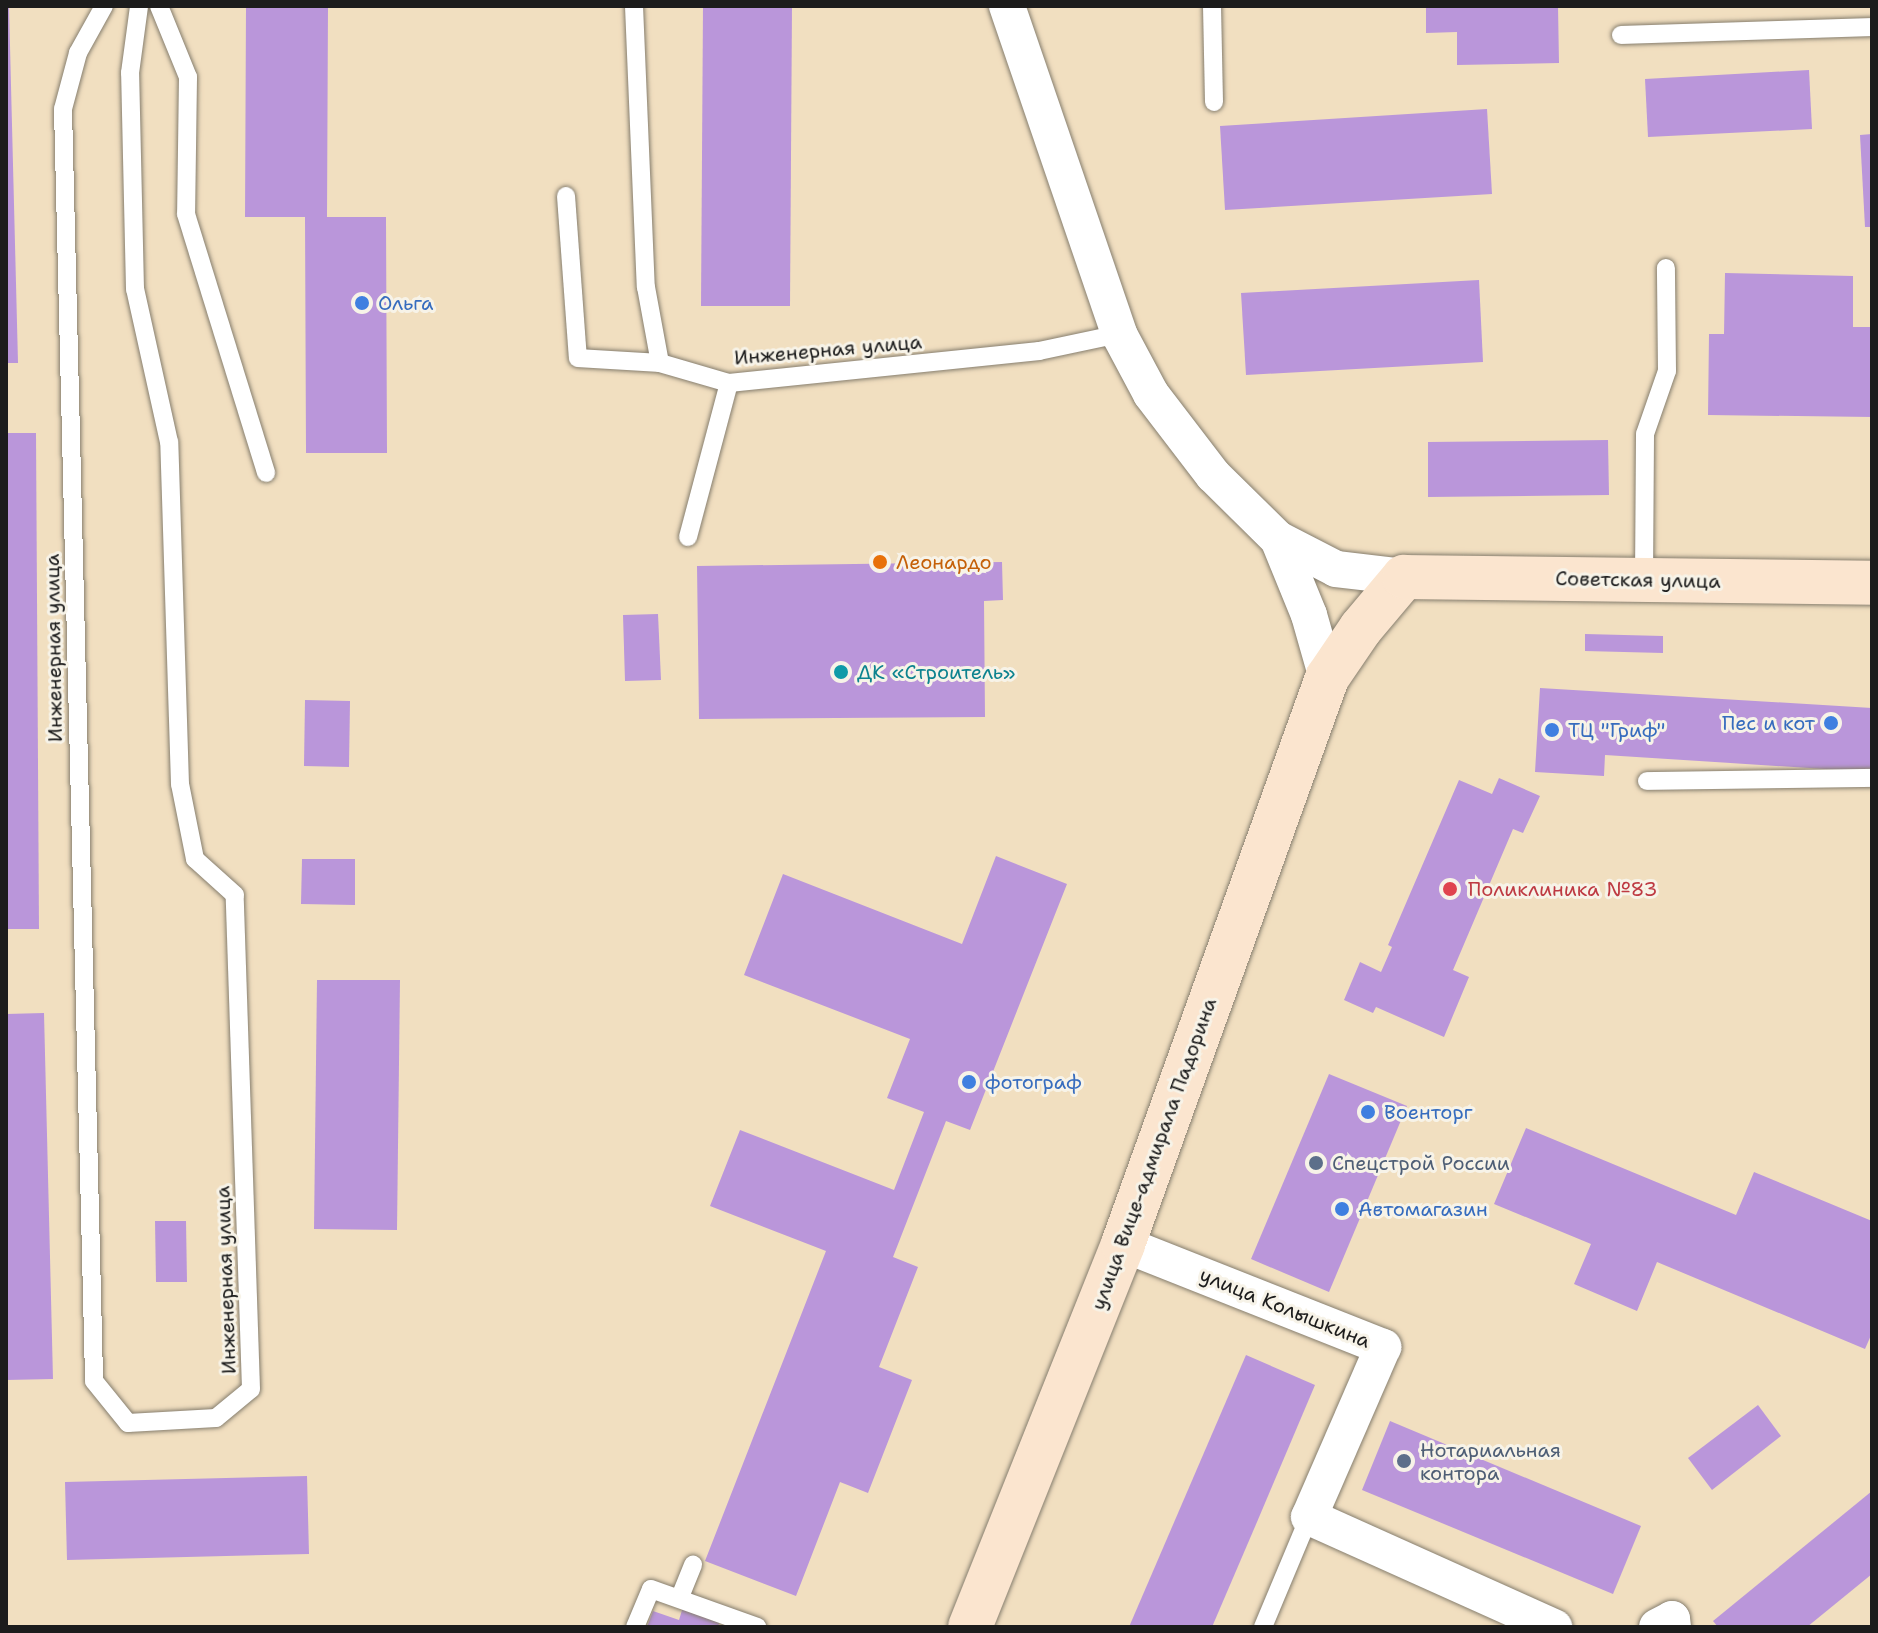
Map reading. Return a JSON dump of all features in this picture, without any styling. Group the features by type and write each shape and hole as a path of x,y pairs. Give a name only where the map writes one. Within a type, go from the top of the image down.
{"street":[{"path":"1007,6 1119,334 1151,394 1213,475 1278,539 1336,569 1404,577"},
{"path":"1278,539 1309,615 1327,678"},
{"name":"Советская улица","path":"1404,577 1872,583"},
{"name":"улица Вице-адмирала Падорина","path":"970,1627 1123,1244 1327,678 1361,628 1404,577"},
{"name":"улица Колышкина","path":"1123,1244 1383,1347 1309,1517"},
{"path":"1309,1517 1554,1627"},
{"path":"1657,1627 1672,1619 1673,1627"}],"lane":[{"name":"Инженерная улица","path":"104,6 78,53 63,109 94,1381 128,1423 216,1418 251,1389 235,895 195,859 180,784 169,442 135,289 130,73 139,6"},
{"path":"159,6 188,77 186,214 266,473"},
{"path":"634,6 646,287 660,363"},
{"path":"1212,6 1214,102"},
{"path":"1621,35 1872,27"},
{"name":"Инженерная улица","path":"566,196 578,358 660,363 729,383 1039,351 1119,334"},
{"path":"1644,579 1645,434 1667,371 1666,268"},
{"path":"688,537 729,383"},
{"path":"1647,781 1872,778"},
{"path":"1263,1627 1309,1517"},
{"path":"680,1597 693,1564"},
{"path":"635,1627 651,1589 757,1627"}],"building":[{"path":"6,6 9,6 18,363 6,363"},
{"path":"246,6 328,6 327,217 386,217 387,453 306,453 305,217 245,217"},
{"path":"703,6 792,6 790,306 701,306"},
{"path":"1426,6 1558,6 1559,63 1457,65 1457,32 1426,33"},
{"path":"1809,70 1812,129 1648,137 1645,79"},
{"path":"1487,109 1492,194 1225,210 1220,126"},
{"path":"1872,134 1872,227 1865,227 1860,135"},
{"path":"1725,273 1853,276 1853,327 1872,327 1872,417 1708,415 1709,334 1724,334"},
{"path":"1479,280 1483,362 1246,375 1241,293"},
{"path":"6,433 36,433 39,929 6,929"},
{"path":"1608,440 1609,495 1428,497 1428,442"},
{"name":"ДК «Строитель»","path":"1002,562 1003,600 984,601 985,717 699,719 697,566"},
{"path":"658,614 661,680 625,681 623,615"},
{"path":"1585,634 1663,636 1663,653 1585,651"},
{"path":"1540,688 1872,708 1872,772 1605,755 1604,776 1535,772"},
{"path":"305,700 350,701 349,767 304,766"},
{"name":"Поликлиника №83","path":"1499,778 1540,796 1523,833 1513,829 1453,970 1469,977 1444,1037 1376,1007 1373,1013 1344,1000 1360,962 1381,972 1392,947 1388,945 1459,780 1492,794"},
{"path":"996,856 1067,884 970,1130 946,1121 893,1257 918,1267 879,1367 912,1380 868,1493 840,1482 796,1596 705,1561 826,1251 710,1206 740,1130 894,1190 924,1112 887,1098 910,1039 744,975 783,874 962,944"},
{"path":"302,859 355,859 355,905 301,904"},
{"path":"317,980 400,980 397,1230 314,1229"},
{"path":"44,1013 53,1379 6,1380 6,1014"},
{"path":"1329,1074 1407,1106 1329,1292 1251,1259"},
{"path":"1526,1128 1736,1215 1754,1172 1872,1221 1872,1333 1865,1349 1657,1262 1637,1311 1574,1284 1591,1244 1494,1204"},
{"path":"155,1221 186,1221 187,1282 156,1282"},
{"path":"1246,1355 1315,1385 1212,1627 1129,1627"},
{"path":"1758,1405 1781,1436 1712,1490 1688,1458"},
{"path":"1390,1421 1641,1526 1613,1594 1362,1490"},
{"path":"307,1476 309,1554 67,1560 65,1482"},
{"path":"1872,1491 1872,1574 1807,1627 1718,1627 1713,1621"},
{"path":"683,1607 720,1620 718,1627 647,1627 653,1611 679,1620"}],"place":[{"name":"Ольга","path":"362,303"},
{"name":"Леонардо","path":"880,562"},
{"name":"ДК «Строитель»","path":"841,672"},
{"name":"Пес и кот","path":"1831,723"},
{"name":"ТЦ \"Гриф\"","path":"1552,730"},
{"name":"Поликлиника №83","path":"1450,889"},
{"name":"фотограф","path":"969,1082"},
{"name":"Военторг","path":"1368,1112"},
{"name":"Спецстрой России","path":"1316,1163"},
{"name":"Автомагазин","path":"1342,1209"},
{"name":"Нотариальная контора","path":"1404,1461"}]}
